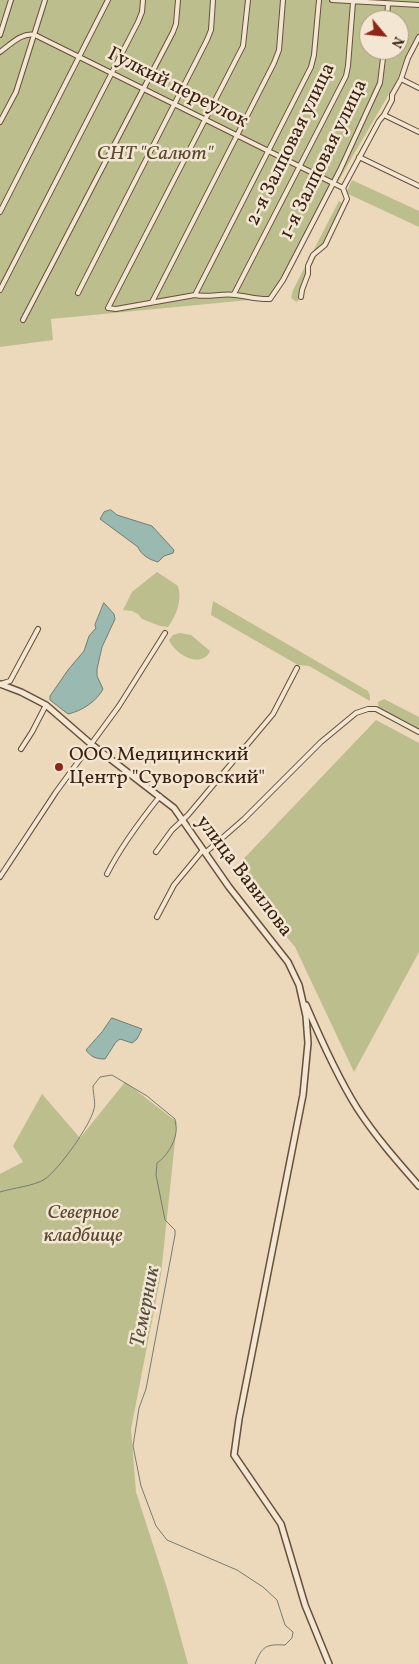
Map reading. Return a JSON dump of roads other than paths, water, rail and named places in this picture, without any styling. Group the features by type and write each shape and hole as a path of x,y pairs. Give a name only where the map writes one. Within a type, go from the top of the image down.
{"street":[{"path":"0,35 11,0"},
{"path":"0,122 16,92 45,0"},
{"path":"0,212 108,0"},
{"path":"0,290 138,22 142,12 143,0"},
{"path":"23,320 176,24 178,0"},
{"path":"78,293 207,40 211,30 213,0"},
{"path":"234,294 195,295 116,309 108,308 243,46 248,0"},
{"path":"152,302 279,50 283,0"},
{"path":"195,295 311,67 314,54 318,0"},
{"path":"332,0 419,6"},
{"name":"2-я Залповая улица","path":"234,294 346,76 353,2"},
{"path":"387,10 388,4"},
{"path":"0,52 23,35 28,33 35,34"},
{"name":"Гулкий переулок","path":"35,34 343,188"},
{"path":"301,297 312,255 324,245 347,199 343,188 379,121 384,116 395,90 402,80 408,58 419,37"},
{"name":"1-я Залповая улица","path":"234,294 262,300 270,299 283,280 333,183 380,83 383,60"},
{"path":"402,80 419,88"},
{"path":"384,116 419,132"},
{"path":"359,157 419,186"},
{"path":"0,684 10,682 38,629"},
{"path":"0,876 90,744 119,706 165,633"},
{"path":"156,852 182,819 188,815 273,714 297,668"},
{"name":"улица Вавилова","path":"0,684 46,705 90,744 174,808 229,887 288,962 299,985 306,1016 308,1043 303,1095 239,1420 234,1455 281,1524 311,1623 330,1664"},
{"path":"21,749 46,705"},
{"path":"157,917 174,884 204,852 244,818 321,742 356,713 368,709 376,709 419,732"},
{"path":"107,874 117,853 160,796"},
{"name":"улица Вавилова","path":"301,996 356,1107 376,1136 419,1186"}],"water":[{"path":"111,510 117,515 152,526 174,550 173,553 164,556 158,562 146,557 138,547 100,519 104,512"},
{"path":"104,603 114,614 115,619 102,647 97,669 97,676 103,689 97,698 88,705 79,711 68,714 50,700 50,696 84,651 89,636 96,628 95,625"},
{"path":"112,1018 142,1029 137,1039 132,1043 120,1039 105,1059 99,1059 86,1050"}],"waterway":[{"name":"Темерник","path":"0,1192 41,1181 58,1166 87,1126 95,1107 93,1086 100,1077 112,1075 147,1096 175,1119 174,1141 167,1153 157,1163 156,1175 165,1220 175,1230 175,1235 146,1389 139,1408 133,1446 141,1486 156,1526 167,1540 237,1570 263,1587 277,1600 285,1625 293,1632 292,1638 285,1645 266,1647 260,1653 255,1664"}],"place":[{"name":"ООО Медицинский Центр \"Суворовский\"","path":"59,767"}],"park label":[{"name":"СНТ \"Салют\"","path":"155,155"},
{"name":"Северное кладбище","path":"83,1226"}]}
